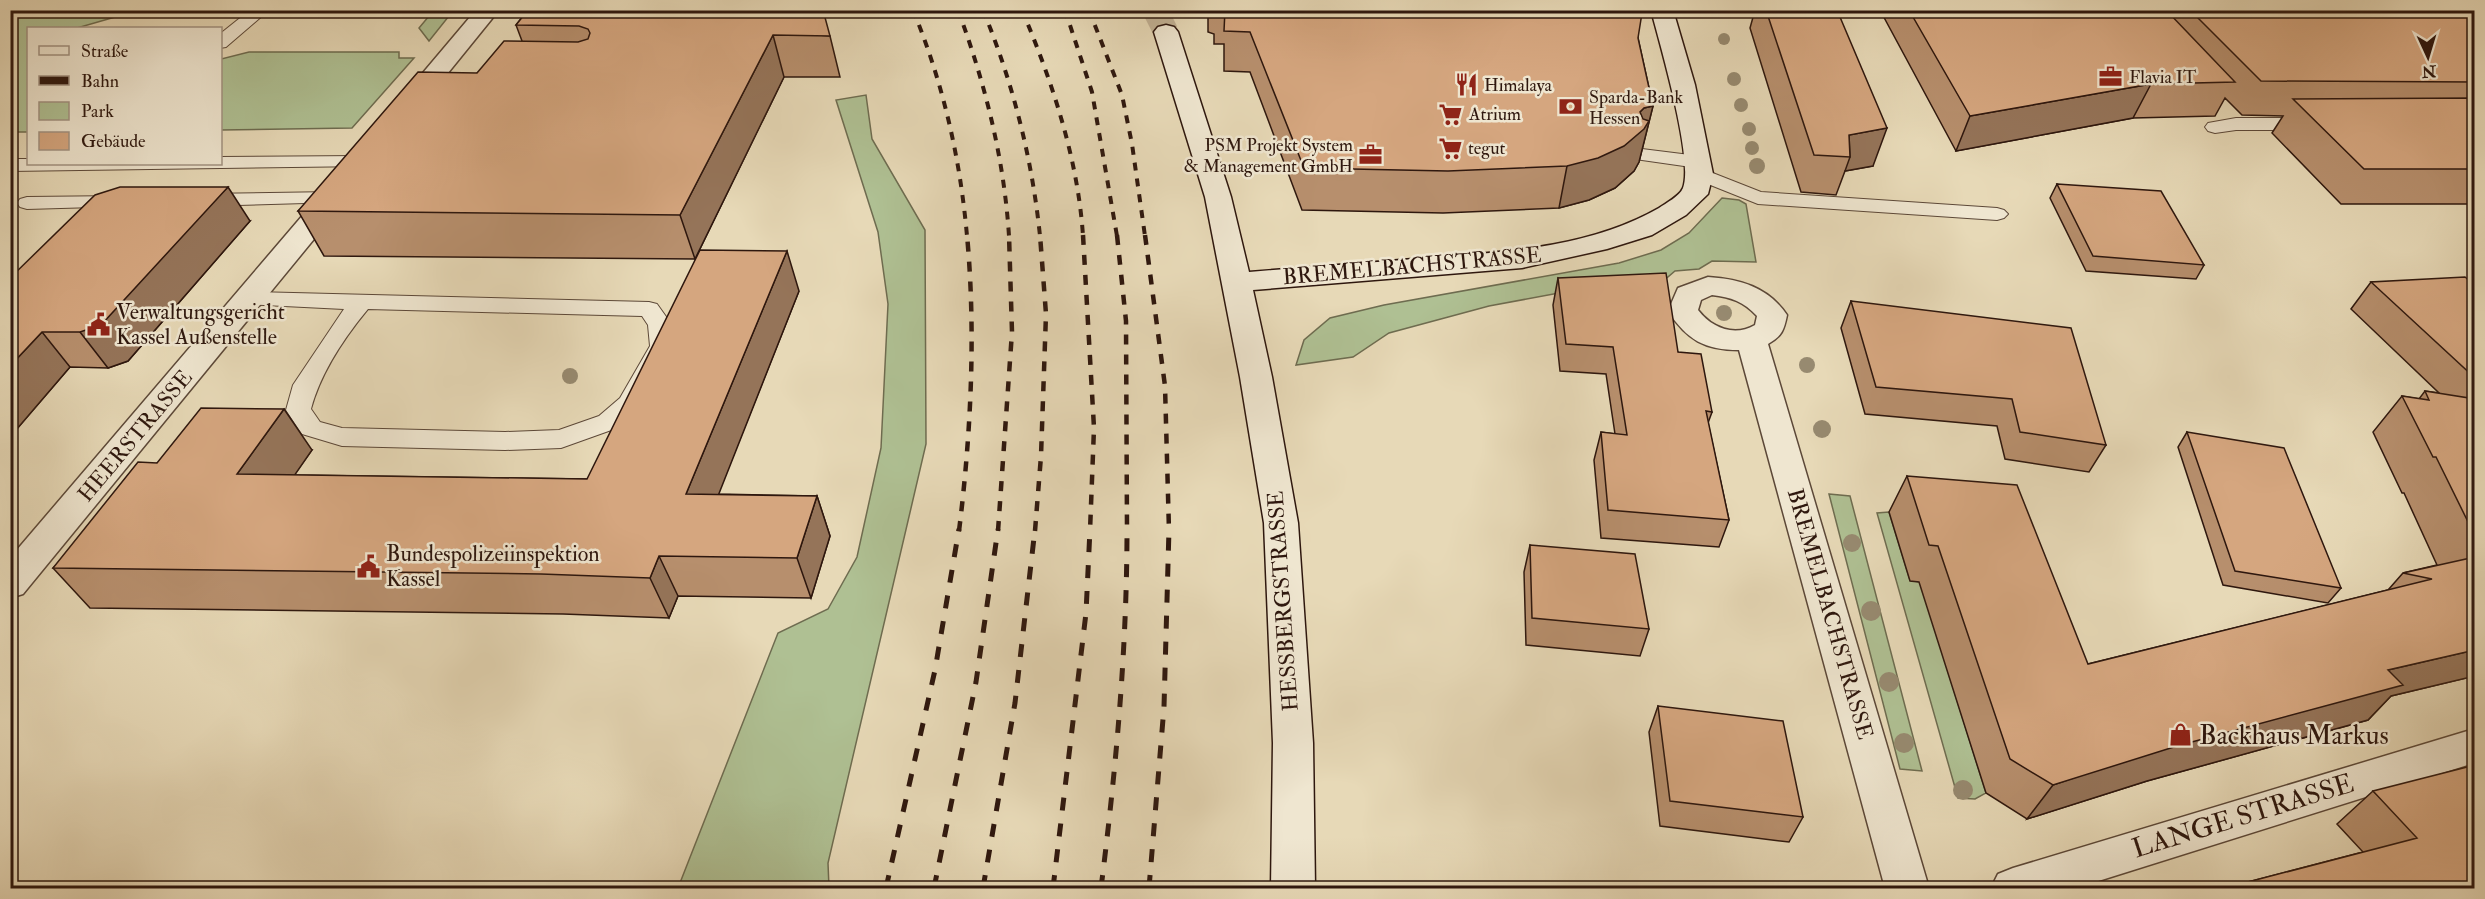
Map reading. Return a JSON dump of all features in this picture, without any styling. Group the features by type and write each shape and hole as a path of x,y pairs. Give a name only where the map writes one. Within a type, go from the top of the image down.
{"main road":[{"name":"HEERSTRASSE","path":"10,584 250,299 376,145 446,74 488,10"},
{"path":"1662,10 1683,85 1699,168"},
{"name":"HESSBERGSTRASSE","path":"1166,32 1218,197 1237,282 1281,523 1293,742 1293,888"},
{"name":"BREMELBACHSTRASSE","path":"1237,282 1522,259 1597,243 1642,229 1676,209 1695,194 1699,168"},
{"name":"BREMELBACHSTRASSE","path":"1752,340 1907,888"},
{"name":"LANGE STRASSE","path":"2013,888 2475,746"}],"lane":[{"path":"222,41 261,10"},
{"path":"2219,106 2236,124"},
{"path":"2215,127 2236,124 2331,124"},
{"path":"222,153 376,145"},
{"path":"1642,155 1699,168 1758,198 1996,214"},
{"path":"10,165 27,164"},
{"path":"180,201 333,198"},
{"path":"27,203 144,201"},
{"path":"250,299 363,301 649,309 660,324 662,346 629,404 608,422 561,438 505,441 342,437 311,428 298,410 305,385 346,321 363,301"}],"green space":[{"path":"11,10 136,11 80,27 27,27 27,132 11,132"},
{"path":"434,10 453,11 429,41 419,28"},
{"path":"249,52 399,52 399,58 414,58 352,128 222,130 222,59"},
{"path":"866,95 872,139 925,230 926,444 828,863 829,888 678,888 778,633 828,609 857,557 881,448 888,304 878,232 836,100"},
{"path":"1722,198 1739,200 1746,204 1756,262 1712,261 1699,269 1675,271 1662,282 1575,290 1489,306 1389,333 1353,357 1296,365 1304,340 1330,318 1384,305 1619,263 1661,250 1689,233"},
{"path":"1829,494 1850,496 1922,771 1900,769"},
{"path":"1889,512 1910,580 1920,582 1986,793 1975,799 1958,798 1877,513"}],"building":[{"path":"528,10 823,10 830,36 773,35 680,215 298,211 418,72 477,73 504,41 578,42 588,39 590,33 588,29 579,26 516,25"},
{"name":"Atrium","path":"1225,10 1636,10 1642,13 1638,38 1653,106 1644,108 1640,112 1643,119 1649,121 1644,129 1624,146 1598,158 1567,166 1448,171 1304,168 1250,32 1224,31"},
{"path":"1766,10 1837,10 1887,128 1849,135 1850,157 1814,155"},
{"path":"1909,10 2166,10 2235,82 2151,84 1970,116"},
{"path":"2190,10 2475,10 2475,82 2261,81"},
{"path":"2475,98 2475,169 2364,169 2293,99"},
{"path":"2057,184 2161,191 2204,265 2093,256"},
{"path":"120,187 228,187 101,325 80,332 42,332 10,366 10,278 95,195"},
{"path":"700,250 787,251 686,494 817,496 797,558 659,556 650,578 541,574 53,568 138,462 157,463 201,408 284,409 237,474 587,479"},
{"path":"1666,273 1678,352 1701,354 1712,412 1706,411 1729,520 1608,510 1601,432 1627,435 1613,347 1566,344 1558,278"},
{"path":"2465,277 2475,285 2475,378 2371,282"},
{"path":"1851,301 2071,328 2106,445 2020,432 2012,399 1876,387"},
{"path":"2425,391 2475,399 2475,536 2436,457 2433,457 2402,396 2429,400"},
{"path":"2187,432 2284,448 2341,588 2235,571"},
{"path":"1907,476 2017,485 2088,664 2432,579 2403,573 2475,557 2475,650 2388,670 2403,685 2177,746 2053,785 2010,759 1938,546 1929,545"},
{"path":"1530,545 1635,554 1649,629 1532,618"},
{"path":"1658,706 1783,721 1803,817 1670,801"},
{"path":"2475,765 2475,888 2225,888 2417,838 2373,791"}],"tunnel":[{"path":"1155,10 1166,32"}],"railway":[{"path":"913,10 924,37 949,121 960,178 967,236"},
{"path":"958,10 977,65 992,121 1003,178 1009,236"},
{"path":"983,10 994,37 1020,121 1032,178 1040,236"},
{"path":"1022,10 1062,121 1076,178 1083,236"},
{"path":"1065,10 1092,92 1117,236"},
{"path":"1089,10 1122,95 1132,144 1145,236"},
{"path":"959,531 967,457 971,383 972,346 967,235"},
{"path":"998,531 1012,332 1009,235"},
{"path":"1035,531 1041,456 1046,314 1040,235"},
{"path":"1083,235 1094,428 1090,531"},
{"path":"1117,235 1126,321 1127,529"},
{"path":"1145,235 1165,386 1169,530"},
{"path":"886,888 935,670 959,529"},
{"path":"934,888 976,682 998,529"},
{"path":"983,888 1015,703 1035,529"},
{"path":"1053,888 1086,613 1090,529"},
{"path":"1101,888 1120,709 1127,529"},
{"path":"1149,888 1164,707 1169,530"}],"place":[{"name":"Flavia IT","path":"2111,77"},
{"name":"Himalaya","path":"1466,85"},
{"name":"Sparda-Bank Hessen","path":"1571,107"},
{"name":"Atrium","path":"1451,114"},
{"name":"tegut","path":"1450,148"},
{"name":"PSM Projekt System & Management GmbH","path":"1371,155"},
{"name":"Verwaltungsgericht Kassel Außenstelle","path":"98,325"},
{"name":"Bundespolizeiinspektion Kassel","path":"368,567"},
{"name":"Backhaus Markus","path":"2181,735"}]}
